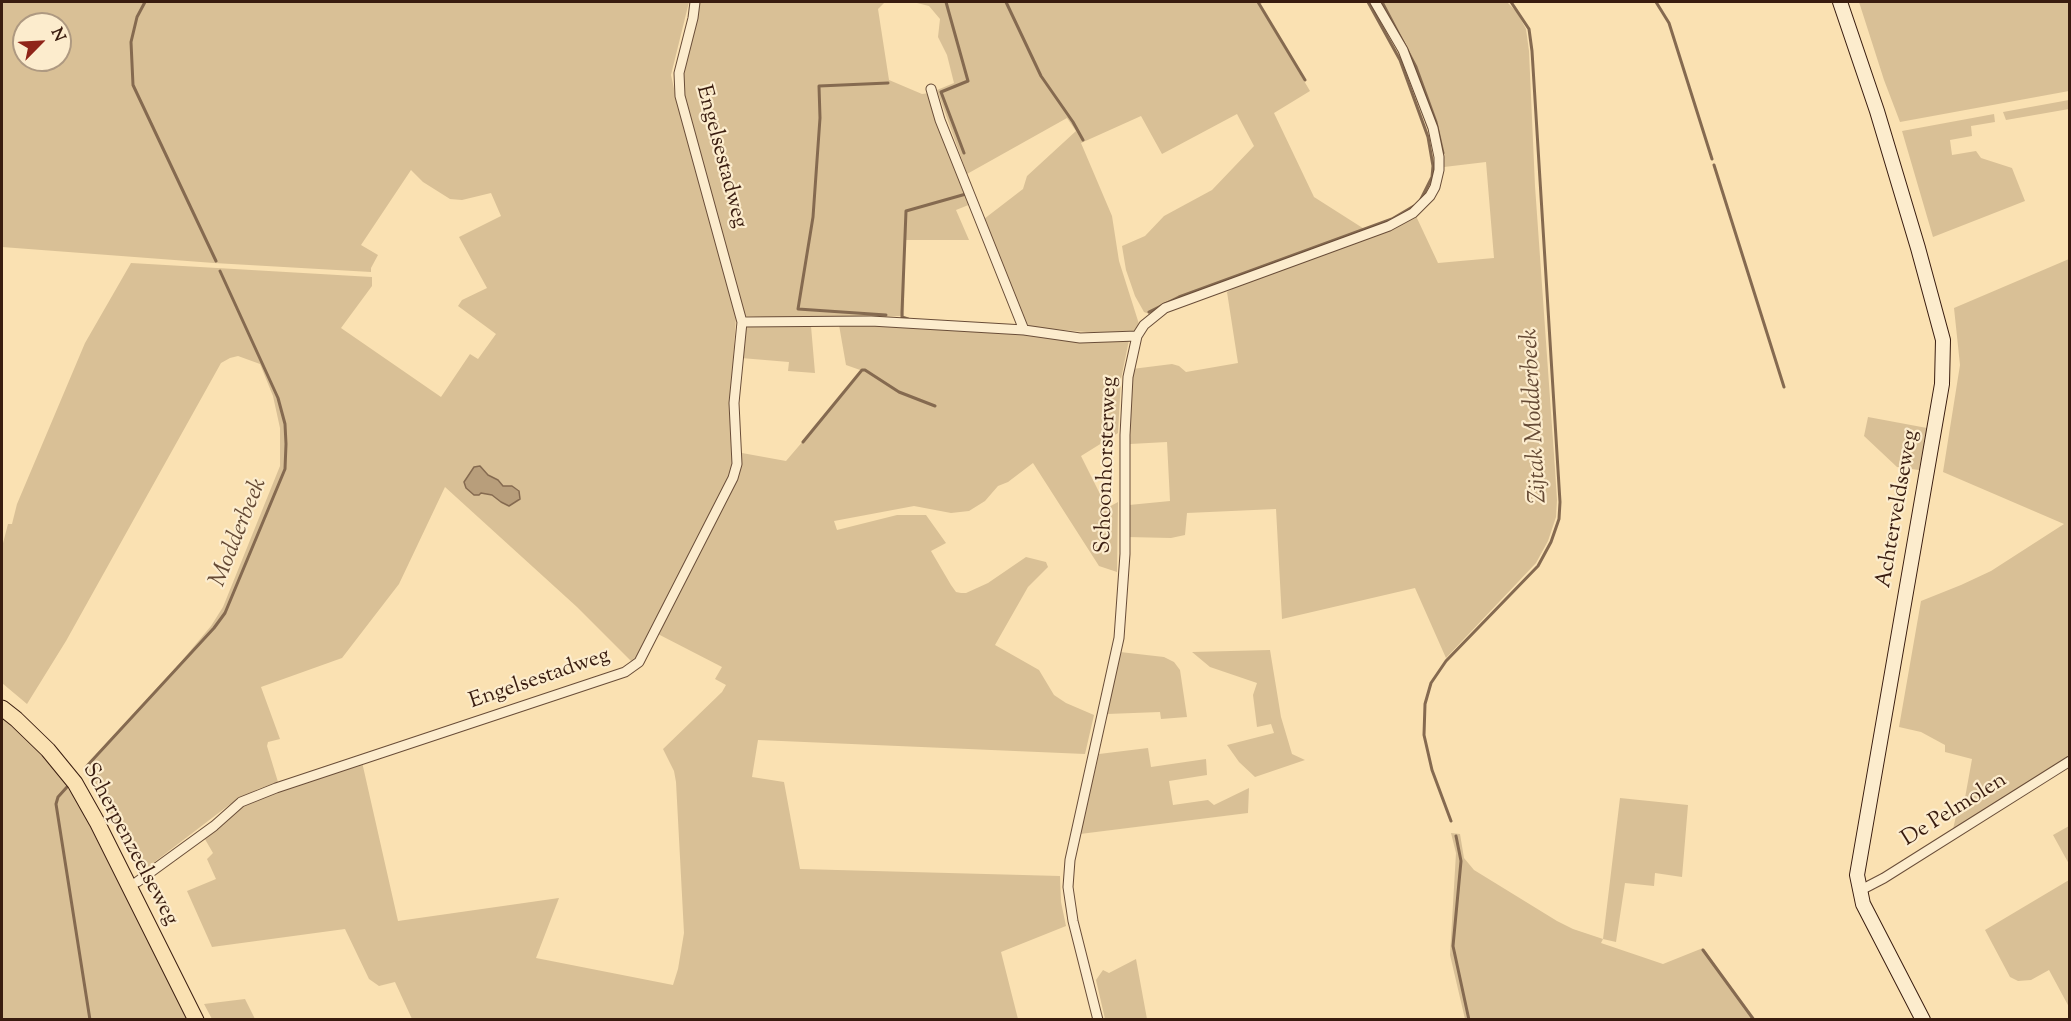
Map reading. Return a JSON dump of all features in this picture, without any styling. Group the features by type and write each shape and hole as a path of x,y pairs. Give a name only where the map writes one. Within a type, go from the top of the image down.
{"main road":[{"name":"Scherpenzeelseweg","path":"2,708 48,750 75,783 97,822 196,1020"}],"street":[{"name":"Engelsestadweg","path":"128,886 137,882 214,826 241,802 276,788 625,672 639,662 733,478 737,464 734,403 742,322 680,96 679,73 695,2"},
{"path":"742,322 871,321 1024,330 1088,338 1137,336 1144,325 1165,308 1389,226 1413,213 1430,196 1439,170 1439,157 1433,128 1403,50 1375,2"},
{"name":"Achterveldseweg","path":"1840,2 1877,111 1943,340 1942,384 1857,875 1863,904 1923,1020"},
{"path":"931,89 940,120 1024,330"},
{"name":"Schoonhorsterweg","path":"1098,1020 1073,921 1068,887 1070,860 1119,638 1125,554 1125,435 1128,377 1137,336"},
{"name":"De Pelmolen","path":"1859,891 1884,878 2070,761"}],"shaded area":[{"path":"2,2 689,2 671,75 736,317 730,410 734,452 733,470 635,659 632,662 577,607 445,487 399,584 342,658 261,687 280,739 268,742 267,746 278,782 258,789 229,805 140,873 85,768 180,663 211,626 223,607 280,466 280,428 273,396 260,364 238,356 221,363 66,641 27,704 2,683 2,547 8,524 12,524 17,504 85,343 131,263 372,277 372,286 341,328 441,397 470,354 478,359 496,334 458,306 462,300 487,288 459,237 501,216 491,193 462,200 450,199 423,182 411,170 361,245 378,255 371,272 2,247","holes":["480,466 488,475 498,480 503,486 512,486 519,490 520,499 501,502 492,495 481,493"]},
{"path":"697,2 885,2 878,9 889,80 922,94 930,93 971,204 956,210 969,240 905,240 904,316 788,318 743,316 678,75"},
{"path":"913,2 1264,2 1259,5 1310,91 1274,113 1314,197 1369,232 1152,315 1144,312 1135,296 1126,270 1122,246 1145,236 1164,216 1212,190 1254,146 1237,114 1162,154 1141,116 1081,143 1112,216 1119,261 1139,324 1134,331 1110,334 1028,327 984,219 1023,189 1027,176 1076,131 1067,118 967,174 937,90 954,83 947,55 938,37 940,19 929,6"},
{"path":"1378,2 1507,2 1517,12 1526,29 1529,51 1535,186 1557,500 1556,517 1548,541 1536,563 1446,658 1415,588 1282,619 1276,509 1187,513 1185,535 1171,538 1127,537 1129,505 1170,501 1167,442 1130,444 1132,369 1172,364 1186,372 1238,363 1227,292 1246,281 1416,216 1438,263 1494,258 1486,162 1444,167 1442,165 1440,149"},
{"path":"1859,2 2069,2 2069,91 1900,122"},
{"path":"2069,100 2069,109 2006,120 2003,112"},
{"path":"1994,114 1995,122 1971,126 1972,136 1950,140 1952,155 1976,151 1981,158 2012,168 2025,201 1933,237 1902,131"},
{"path":"2069,259 2069,759 1953,829 1958,808 1963,809 1972,759 1945,752 1945,745 1921,732 1899,727 1921,601 1991,571 2064,524 1943,472 1960,365 1954,308"},
{"path":"863,323 1129,340 1121,379 1118,433 1081,456 1107,508 1118,502 1117,572 1099,566 1033,463 1008,482 998,486 985,501 969,511 951,513 914,506 834,521 837,530 897,515 926,515 946,543 931,551 956,592 961,593 988,583 1026,557 1046,562 1048,567 1028,587 995,645 1039,670 1054,695 1094,715 1085,754 758,740 752,777 784,782 800,869 1060,876 1061,902 1066,926 1001,952 1018,1019 412,1019 395,982 379,986 369,979 345,929 212,947 187,891 216,879 207,859 213,853 202,834 243,804 362,762 398,921 559,898 536,958 673,985 684,933 676,782 674,771 663,749 722,692 726,685 715,679 722,667 656,633 735,478 742,462 742,453 786,461 863,371 846,365 839,325"},
{"path":"749,325 811,326 815,373 788,371 789,362 741,358 744,329"},
{"path":"1868,417 1927,428 1919,470 1897,467 1864,436"},
{"path":"480,466 503,486 512,486 519,491 520,499 509,506 492,495 481,493 474,495 466,488 464,482 474,467"},
{"path":"1270,650 1281,717 1292,754 1305,760 1255,777 1239,762 1227,745 1274,733 1271,724 1257,727 1253,695 1257,683 1210,667 1192,652"},
{"path":"1120,652 1164,657 1174,662 1180,670 1187,717 1161,719 1160,712 1107,714"},
{"path":"2,715 21,731 52,765 78,803 187,1019 2,1019"},
{"path":"1148,748 1151,767 1206,759 1207,775 1169,781 1173,805 1208,800 1214,805 1249,788 1248,813 1080,834 1099,754"},
{"path":"1620,798 1688,805 1682,877 1655,873 1654,886 1625,883 1616,942 1603,939"},
{"path":"2069,826 2069,864 2053,835"},
{"path":"1451,833 1460,834 1464,858 1474,870 1557,921 1603,939 1601,943 1663,964 1703,948 1754,1019 1465,1019 1450,955 1456,853"},
{"path":"2069,880 2069,1007 2049,970 2031,980 2018,981 2010,977 1985,930"},
{"path":"1136,959 1147,1019 1105,1019 1096,980 1103,970 1109,973"},
{"path":"245,999 255,1019 212,1019 204,1004"}],"waterway":[{"name":"Modderbeek","path":"145,2 137,17 131,42 133,85 216,261"},
{"path":"946,2 968,81 941,92 964,153"},
{"path":"1006,2 1041,76 1083,140"},
{"path":"1258,2 1305,80"},
{"path":"1368,2 1400,60 1428,137 1433,166 1432,177 1421,199"},
{"path":"1382,2 1416,67 1436,122 1443,153"},
{"name":"Zijtak Modderbeek","path":"1451,821 1432,770 1424,735 1425,704 1431,683 1446,661 1538,566 1551,542 1559,519 1560,502 1532,51 1529,29 1511,2"},
{"path":"1656,2 1669,23 1712,159"},
{"path":"886,315 798,309 813,217 820,118 819,86 888,83"},
{"path":"1714,165 1784,387"},
{"path":"908,319 902,317 906,211 966,194"},
{"path":"1149,312 1179,297 1392,219 1414,206"},
{"name":"Modderbeek","path":"86,767 214,628 225,613 285,469 285,424 278,398 220,271"},
{"path":"803,442 862,370 899,392 935,406"},
{"name":"Modderbeek","path":"67,787 58,797 56,804 90,1020"},
{"name":"Zijtak Modderbeek","path":"1456,836 1461,861 1453,946 1469,1020"},
{"path":"1703,950 1754,1020"}]}
